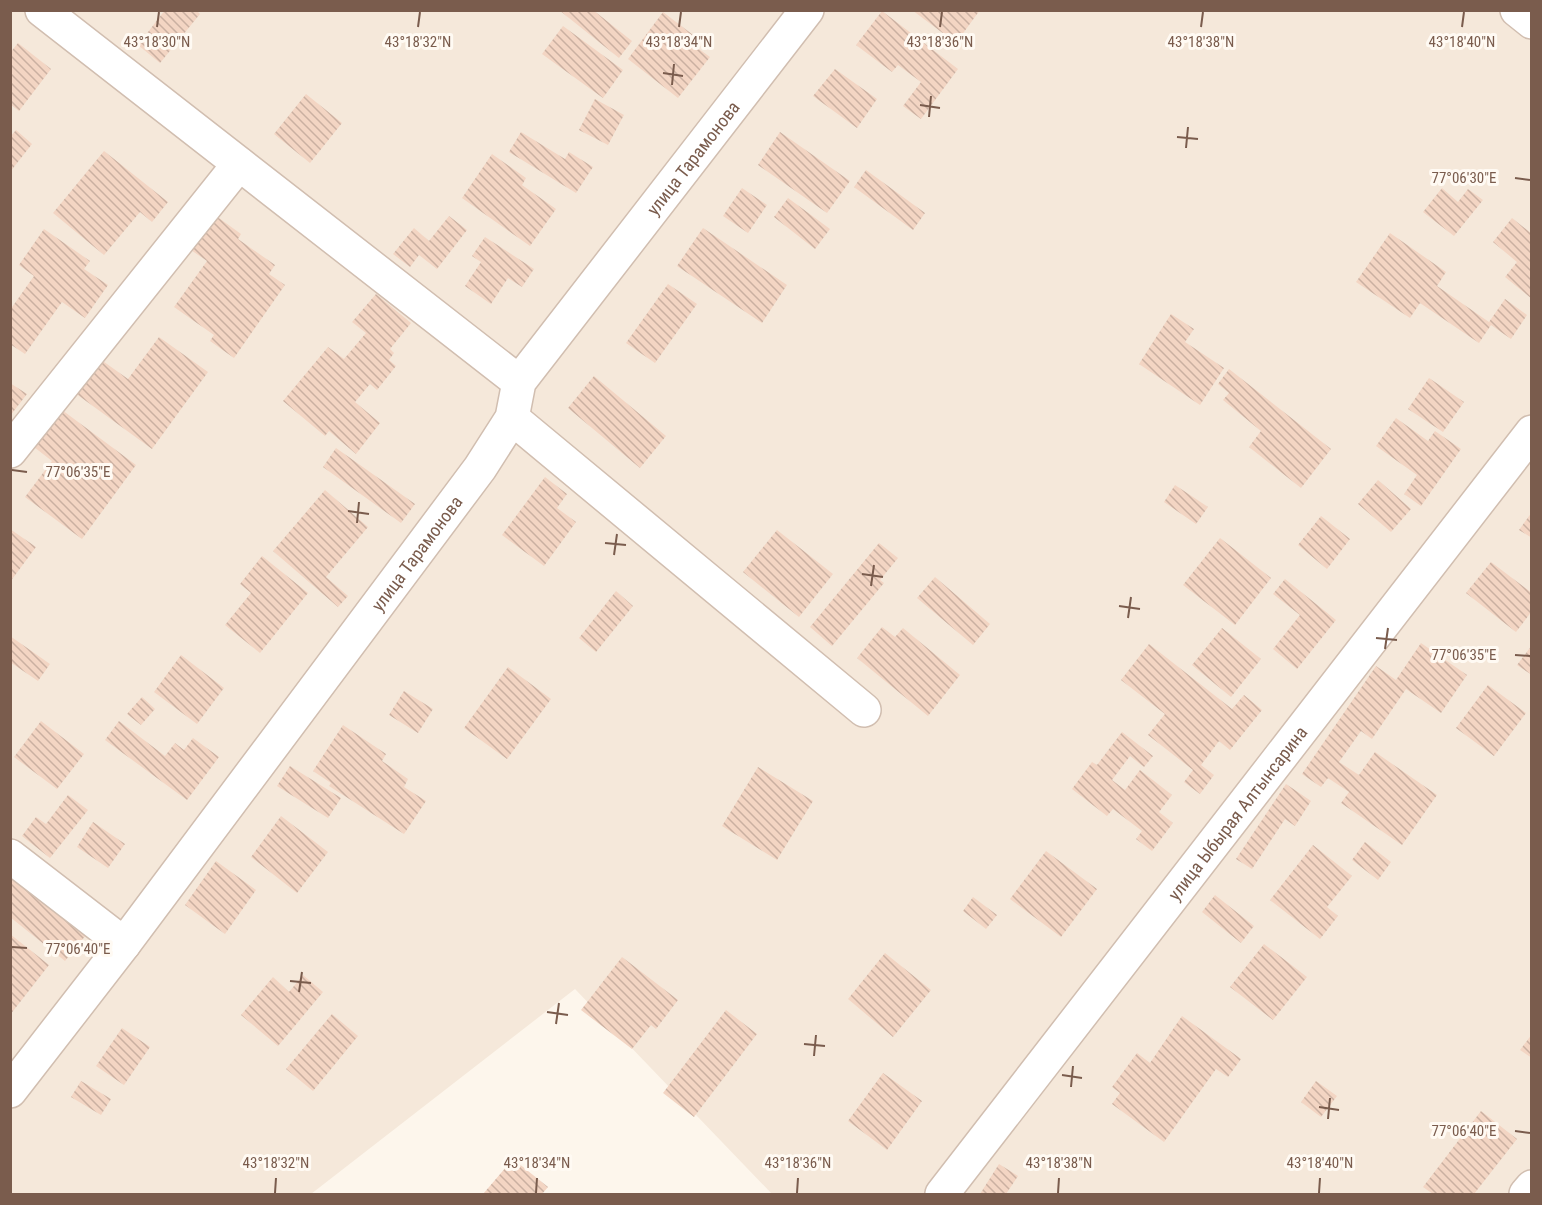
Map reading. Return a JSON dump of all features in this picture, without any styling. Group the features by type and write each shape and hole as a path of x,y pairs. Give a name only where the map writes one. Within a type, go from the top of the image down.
{"street":[{"path":"42,10 519,382"},
{"name":"улица Тарамонова","path":"10,1091 124,944 480,468 512,418 519,382 807,10"},
{"path":"1517,10 1532,22"},
{"path":"10,451 239,164"},
{"path":"512,418 864,710"},
{"name":"улица Ыбырая Алтынсарина","path":"942,1194 1532,432"},
{"path":"10,856 124,944"},
{"path":"1526,1194 1532,1186"}],"shaded area":[{"path":"10,11 1531,11 1531,1194 772,1194 575,989 311,1194 11,1194"}],"building":[{"path":"165,10 196,10 200,14 160,63 138,45"},
{"path":"559,10 593,10 632,41 619,58"},
{"path":"912,10 980,10 956,43"},
{"path":"882,11 958,69 921,119 903,106 921,82 898,65 892,72 856,45"},
{"path":"663,12 697,38 692,44 710,57 678,98 628,59"},
{"path":"563,26 623,70 603,98 542,54"},
{"path":"18,43 51,69 19,111 10,104 10,53"},
{"path":"835,69 877,99 857,128 813,96"},
{"path":"306,94 342,123 310,163 274,134"},
{"path":"595,99 624,115 608,145 579,130"},
{"path":"16,130 32,144 10,172 10,137"},
{"path":"521,132 565,159 569,152 593,167 576,193 509,152"},
{"path":"780,132 850,181 827,213 758,165"},
{"path":"104,151 168,202 152,222 140,212 104,255 53,213"},
{"path":"492,154 526,178 522,185 556,209 530,246 462,198"},
{"path":"866,170 925,213 913,230 854,187"},
{"path":"742,188 767,205 748,233 723,216"},
{"path":"1442,188 1458,202 1468,189 1483,200 1454,236 1423,212"},
{"path":"788,198 830,229 815,249 774,217"},
{"path":"212,213 241,234 238,239 275,265 269,274 285,285 234,358 210,341 214,335 174,307 207,261 188,248"},
{"path":"449,216 467,230 437,269 419,255 410,267 393,254 414,228 429,241"},
{"path":"1512,218 1532,234 1532,299 1505,277 1517,262 1493,242"},
{"path":"703,228 787,285 762,323 677,266"},
{"path":"44,229 90,261 84,269 108,285 85,318 62,302 25,354 10,344 10,310 34,276 19,265"},
{"path":"1390,233 1446,272 1437,286 1489,322 1505,299 1527,315 1511,339 1491,325 1479,343 1420,303 1410,318 1356,282"},
{"path":"485,237 534,269 522,287 508,278 491,304 465,286 481,262 472,256"},
{"path":"668,284 697,304 655,363 626,343"},
{"path":"376,294 411,323 390,349 394,353 389,360 396,366 377,390 370,384 355,402 380,423 356,454 329,431 325,436 283,401 328,347 344,359 366,333 352,322"},
{"path":"1171,314 1194,329 1185,342 1224,368 1200,405 1139,364"},
{"path":"159,337 208,372 152,449 75,393 100,359 128,379"},
{"path":"1229,369 1331,449 1301,488 1249,447 1261,431 1223,400 1229,393 1218,384"},
{"path":"594,376 666,436 640,468 568,408"},
{"path":"1429,378 1464,402 1443,432 1408,409"},
{"path":"10,383 27,394 10,416"},
{"path":"62,410 136,465 82,539 25,497 52,461 34,447"},
{"path":"1396,418 1428,441 1435,431 1461,449 1421,506 1404,494 1417,475 1376,446"},
{"path":"336,448 415,504 401,523 323,467"},
{"path":"545,477 567,494 557,508 576,522 544,566 502,535"},
{"path":"1378,480 1411,509 1391,532 1358,504"},
{"path":"1175,485 1208,507 1196,524 1164,502"},
{"path":"325,490 368,527 326,577 348,596 338,607 273,551"},
{"path":"1532,512 1532,538 1519,530"},
{"path":"1321,516 1350,539 1327,569 1298,545"},
{"path":"10,529 36,547 10,582"},
{"path":"777,530 833,574 799,617 743,572"},
{"path":"1220,538 1271,578 1235,625 1183,585"},
{"path":"879,543 898,558 880,580 884,583 832,646 810,627"},
{"path":"262,556 308,593 260,653 225,625 251,593 240,584"},
{"path":"1491,562 1532,593 1532,611 1516,632 1466,593"},
{"path":"935,577 990,624 973,645 917,598"},
{"path":"1285,579 1336,620 1297,669 1273,649 1300,615 1273,594"},
{"path":"616,591 633,606 596,652 579,638"},
{"path":"882,627 895,637 903,628 960,675 928,716 857,658"},
{"path":"1222,628 1261,659 1231,697 1192,665"},
{"path":"10,636 50,664 38,681 10,662"},
{"path":"1421,643 1467,675 1441,713 1406,689 1372,739 1361,731 1339,762 1359,775 1375,752 1437,795 1402,845 1341,803 1349,792 1328,778 1321,787 1302,774 1376,666 1396,680"},
{"path":"1149,644 1232,709 1244,695 1262,710 1230,750 1219,741 1201,765 1214,775 1200,794 1184,782 1193,770 1148,735 1165,714 1121,680"},
{"path":"1532,645 1532,675 1517,665"},
{"path":"181,655 224,688 197,724 154,692"},
{"path":"508,667 551,699 507,759 464,728"},
{"path":"1488,685 1526,713 1494,756 1456,728"},
{"path":"404,691 433,709 418,733 389,715"},
{"path":"142,697 155,709 141,725 127,714"},
{"path":"41,721 84,754 57,789 14,757"},
{"path":"119,721 165,756 175,743 184,750 193,738 219,757 187,800 105,740"},
{"path":"343,725 386,754 382,761 408,779 404,787 426,801 404,834 329,786 331,783 313,771"},
{"path":"1122,732 1153,756 1144,767 1130,756 1112,780 1125,790 1140,770 1172,795 1159,812 1173,823 1152,851 1136,839 1142,831 1113,809 1107,816 1072,789 1092,762 1097,765"},
{"path":"290,766 341,798 328,818 277,786"},
{"path":"758,767 813,801 777,860 722,826"},
{"path":"1286,784 1311,801 1295,826 1285,819 1252,869 1236,859"},
{"path":"68,795 88,810 50,858 22,836 36,817 46,824"},
{"path":"281,816 328,852 297,893 251,857"},
{"path":"93,822 125,844 108,868 77,847"},
{"path":"1365,842 1391,862 1378,880 1352,860"},
{"path":"1313,845 1352,876 1327,907 1338,916 1320,939 1270,900"},
{"path":"1046,851 1097,889 1061,937 1010,899"},
{"path":"216,861 256,890 225,934 185,905"},
{"path":"10,875 86,935 65,961 10,917"},
{"path":"1215,895 1254,926 1241,943 1202,912"},
{"path":"973,897 997,915 986,929 963,911"},
{"path":"10,934 49,965 10,1015"},
{"path":"1264,944 1307,977 1273,1020 1230,987"},
{"path":"885,953 931,990 893,1037 848,999"},
{"path":"622,957 678,1000 656,1029 651,1025 632,1049 581,1010"},
{"path":"303,975 323,992 278,1046 241,1015 273,977 289,992"},
{"path":"726,1010 757,1034 694,1117 663,1093"},
{"path":"332,1014 358,1036 313,1091 286,1069"},
{"path":"1182,1016 1241,1059 1228,1077 1216,1069 1164,1142 1112,1104 1120,1093 1112,1087 1137,1053 1150,1063"},
{"path":"122,1028 150,1047 124,1085 96,1066"},
{"path":"1532,1034 1532,1058 1520,1050"},
{"path":"883,1073 922,1101 887,1150 848,1121"},
{"path":"81,1081 111,1099 101,1115 71,1097"},
{"path":"1316,1081 1337,1096 1321,1117 1301,1102"},
{"path":"1481,1111 1517,1139 1474,1194 1433,1194 1423,1187"},
{"path":"513,1159 548,1187 542,1194 483,1194"},
{"path":"999,1164 1018,1176 1006,1194 980,1194"}]}
